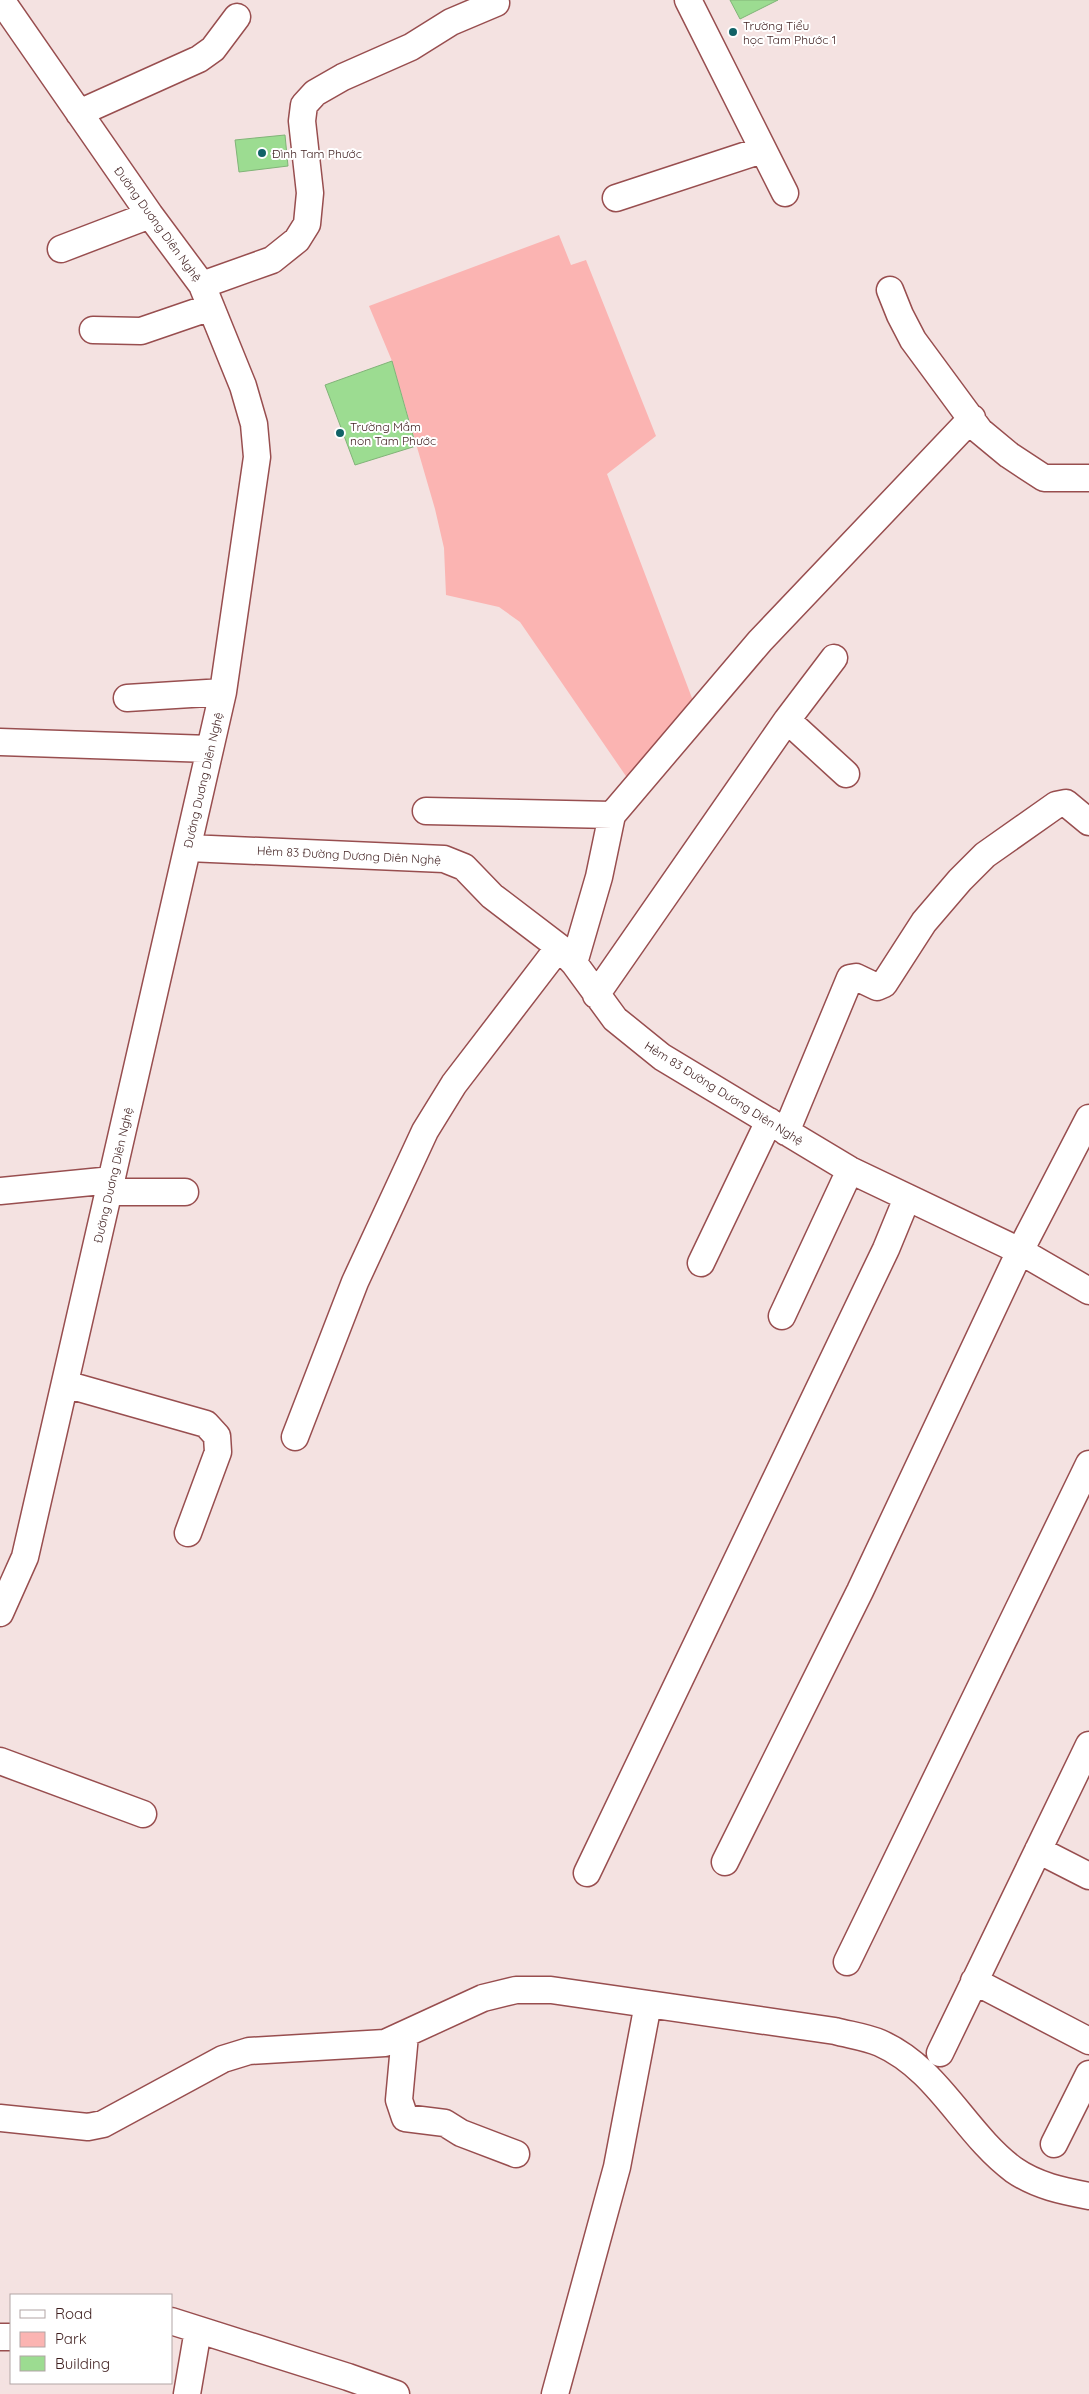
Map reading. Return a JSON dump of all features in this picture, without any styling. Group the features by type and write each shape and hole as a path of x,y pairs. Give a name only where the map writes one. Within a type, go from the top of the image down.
{"street":[{"path":"688,0 784,194"},
{"name":"Đường Duơng Diên Nghệ","path":"0,1613 25,1557 223,692 258,457 254,424 243,386 207,296 1,3"},
{"path":"93,330 141,331 272,260 297,240 307,224 310,193 302,121 304,105 315,93 343,77 411,47 451,22 496,3"},
{"path":"79,113 199,59 213,49 237,17"},
{"path":"616,198 762,150"},
{"path":"61,249 150,215"},
{"path":"890,290 913,340 980,431 1009,455 1044,478 1089,478"},
{"path":"295,1437 355,1282 425,1131 454,1084 566,955 599,876 612,814 760,641 972,418"},
{"path":"596,995 787,720 834,658"},
{"path":"127,698 223,692"},
{"path":"787,720 846,774"},
{"path":"0,742 210,750"},
{"path":"702,1263 778,1126 850,978 856,977 877,987 884,984 924,922 960,880 986,855 1056,805 1066,803 1089,822"},
{"path":"426,811 612,814"},
{"name":"Hẻm 83 Đường Dương Diên Nghệ","path":"188,848 444,859 455,862 464,867 492,896 566,955 615,1019 642,1042 850,1170 1020,1251 1089,1291"},
{"path":"725,1862 860,1591 1020,1251 1089,1118"},
{"path":"782,1316 850,1170"},
{"path":"0,1191 111,1186 185,1192"},
{"path":"587,1873 886,1249 907,1198"},
{"path":"65,1384 206,1424 217,1436 218,1452 188,1533"},
{"path":"847,1962 1089,1464"},
{"path":"940,2052 1089,1745"},
{"path":"0,1761 143,1814"},
{"path":"1038,1850 1089,1876"},
{"path":"974,1981 1089,2041"},
{"path":"0,2118 88,2127 111,2120 224,2059 249,2051 385,2043 484,1998 516,1990 551,1990 835,2031 879,2042 926,2074 976,2135 1015,2170 1050,2189 1089,2196"},
{"path":"555,2394 617,2167 648,2004"},
{"path":"404,2035 399,2100 405,2118 445,2122 461,2133 516,2154"},
{"path":"1054,2144 1089,2074"},
{"path":"172,2321 348,2376 396,2394"},
{"path":"187,2394 198,2330"}],"green space":[{"path":"559,235 571,265 586,260 656,436 607,474 695,706 630,782 520,622 499,607 446,595 444,548 435,509 392,361 369,306"}],"building":[{"path":"730,0 778,0 740,19"},
{"name":"Đình Tam Phước","path":"285,135 288,166 239,172 235,140"},
{"path":"392,361 416,446 355,465 325,385"}],"place":[{"name":"Trường Tiểu học Tam Phước 1","path":"733,32"},
{"name":"Đình Tam Phước","path":"262,153"},
{"name":"Trường Mầm non Tam Phước","path":"340,433"}]}
